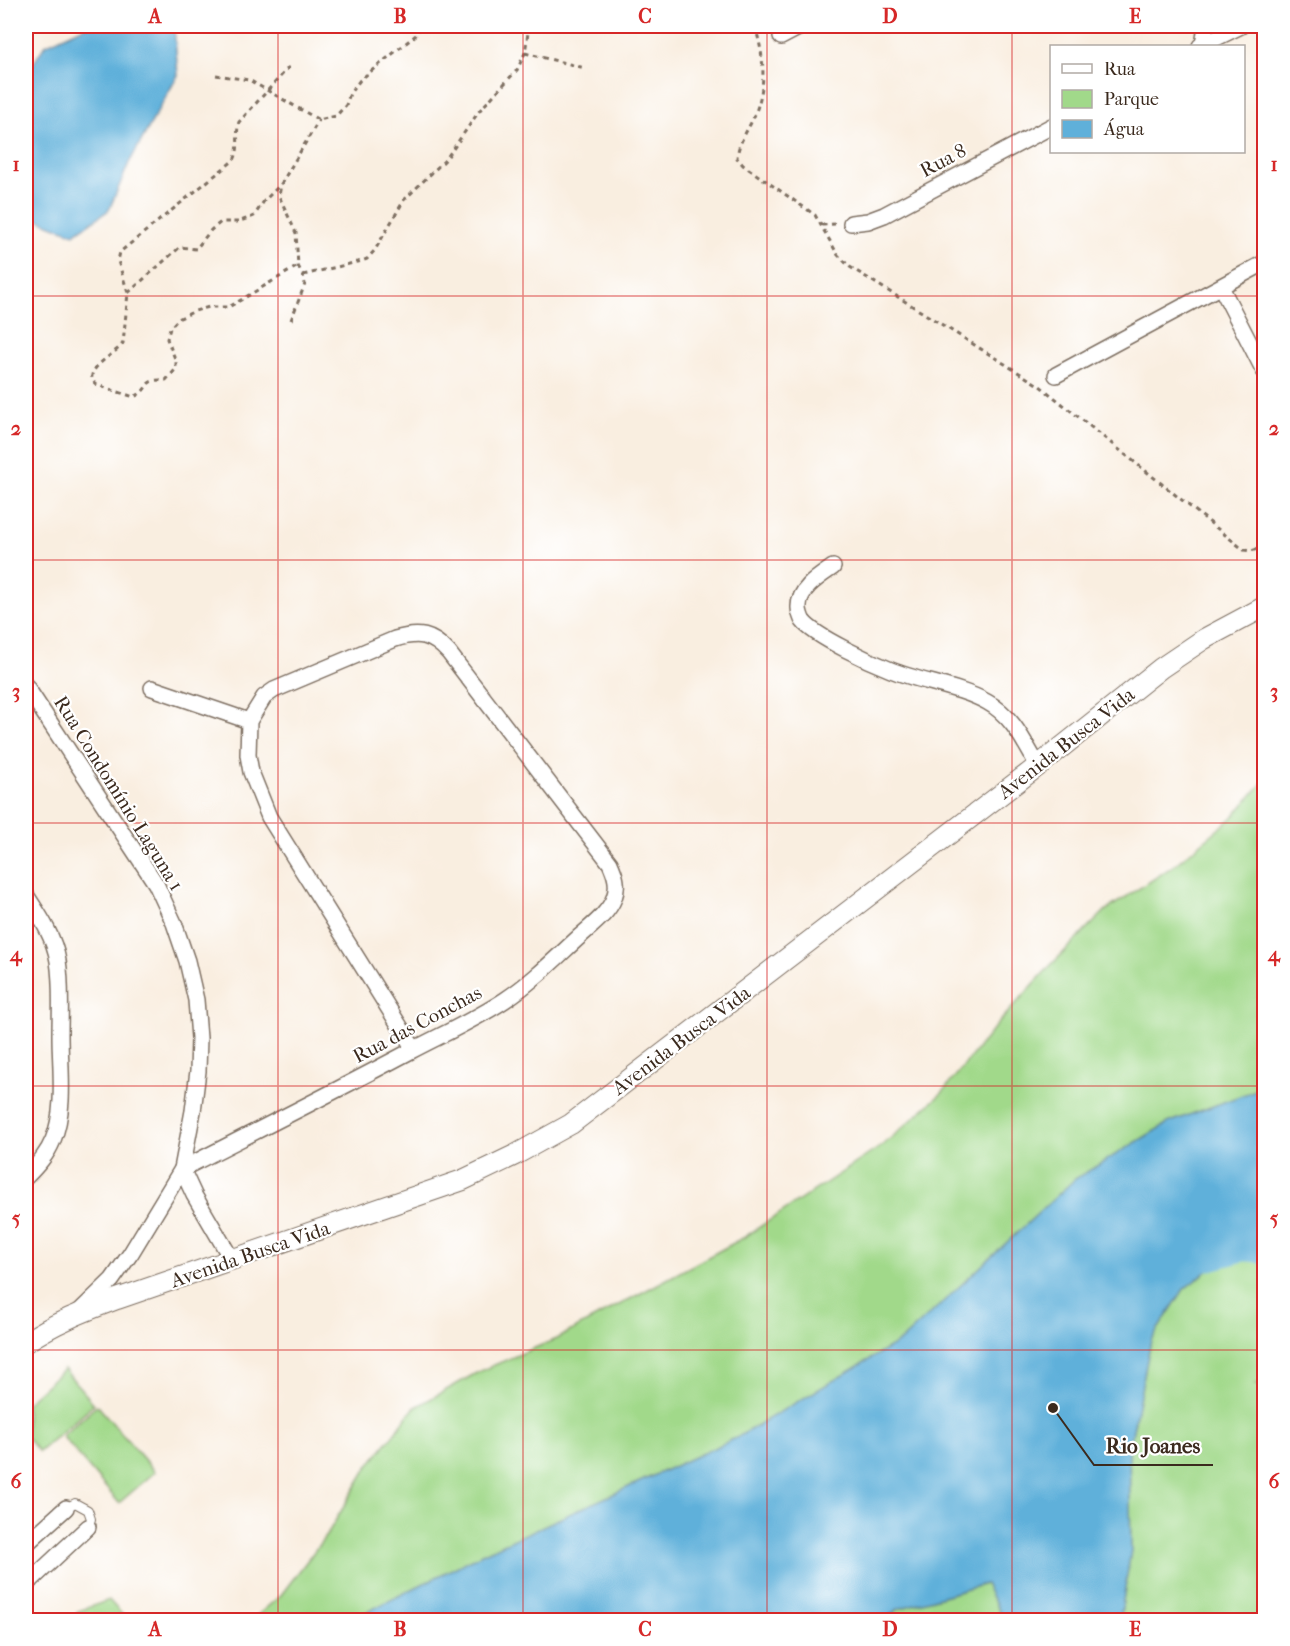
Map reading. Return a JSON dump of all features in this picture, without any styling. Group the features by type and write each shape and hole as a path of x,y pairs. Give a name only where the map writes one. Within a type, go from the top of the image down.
{"street":[{"path":"780,37 802,26"},
{"path":"1202,45 1206,26"},
{"path":"1204,45 1241,26"},
{"name":"Rua 8","path":"851,223 868,221 884,215 1050,127"},
{"path":"1056,375 1264,263"},
{"path":"1221,287 1264,371"},
{"path":"833,567 812,582 802,595 798,607 802,620 842,647 891,670 986,702 1005,715 1012,723 1038,766"},
{"name":"Avenida Busca Vida","path":"26,1342 47,1328 76,1314 463,1180 571,1124 1038,766 1161,668 1204,639 1264,606"},
{"name":"Rua das Conchas","path":"182,1169 504,1001 536,978 608,910 617,887 616,875 610,863 449,653 432,638 410,635 395,639 274,690 264,697 249,721"},
{"name":"Rua Condomínio Laguna 1","path":"26,686 156,884 174,923 187,961 196,1000 199,1038 198,1071 182,1169 112,1280 76,1314"},
{"path":"152,688 249,721 248,755 251,772 269,817 414,1049"},
{"path":"26,895 51,936 58,960 60,1096 53,1139 44,1156 26,1177"},
{"path":"182,1169 209,1223 232,1260"},
{"path":"26,1544 66,1508"},
{"path":"26,1584 88,1527"}],"lane":[{"path":"66,1508 75,1503 88,1509 91,1519 88,1527"}],"path":[{"path":"216,75 249,80 319,120 336,116 346,105 350,93 360,80 416,35 422,26"},
{"path":"303,275 367,259 375,250 404,200 446,159 480,110 517,70 525,53 529,26"},
{"path":"755,26 764,68 762,94 755,115 738,150 737,158 743,165 815,215 838,255 850,267 1040,386 1244,550 1251,551 1264,547"},
{"path":"525,53 585,68"},
{"path":"289,67 239,122 238,150 234,160 120,252 118,261 128,293 123,343 119,350 95,368 91,377 92,382 134,397 142,392 148,382 154,379 166,380 176,369 176,361 167,339 170,328 178,319 209,307 229,307 298,266"},
{"path":"128,293 180,247 196,249 211,230 221,222 238,222 254,216 264,201 281,184 319,120"},
{"path":"281,184 279,196 296,234 298,266 305,284 291,320"}],"green space":[{"path":"1264,781 1264,1087 1168,1123 1075,1179 901,1341 736,1438 484,1553 351,1620 252,1620 281,1595 328,1533 367,1468 414,1408 480,1371 556,1339 743,1238 883,1145 942,1093 994,1028 1050,966 1106,910 1172,867 1232,818"},
{"path":"1264,1232 1264,1383 1255,1384 1264,1388 1264,1620 1120,1620 1131,1550 1129,1450 1151,1340 1184,1289 1256,1234"},
{"path":"64,1369 94,1404 39,1452 26,1437 26,1403"},
{"path":"97,1405 155,1472 119,1503 62,1436"},
{"path":"985,1584 1004,1620 885,1620 898,1609"},
{"path":"109,1600 127,1620 73,1620 78,1611"}],"water":[{"path":"86,26 174,26 178,75 129,163 109,210 74,234 26,215 26,75 45,45"},
{"path":"1264,1087 1264,1232 1256,1234 1184,1289 1151,1340 1129,1450 1131,1550 1120,1620 1004,1620 985,1584 898,1609 885,1620 351,1620 484,1553 736,1438 901,1341 1075,1179 1168,1123"}],"waterway":[{"path":"1200,1258 1244,1246 1264,1248"}],"place":[{"name":"Rio Joanes","path":"1053,1408"}]}
